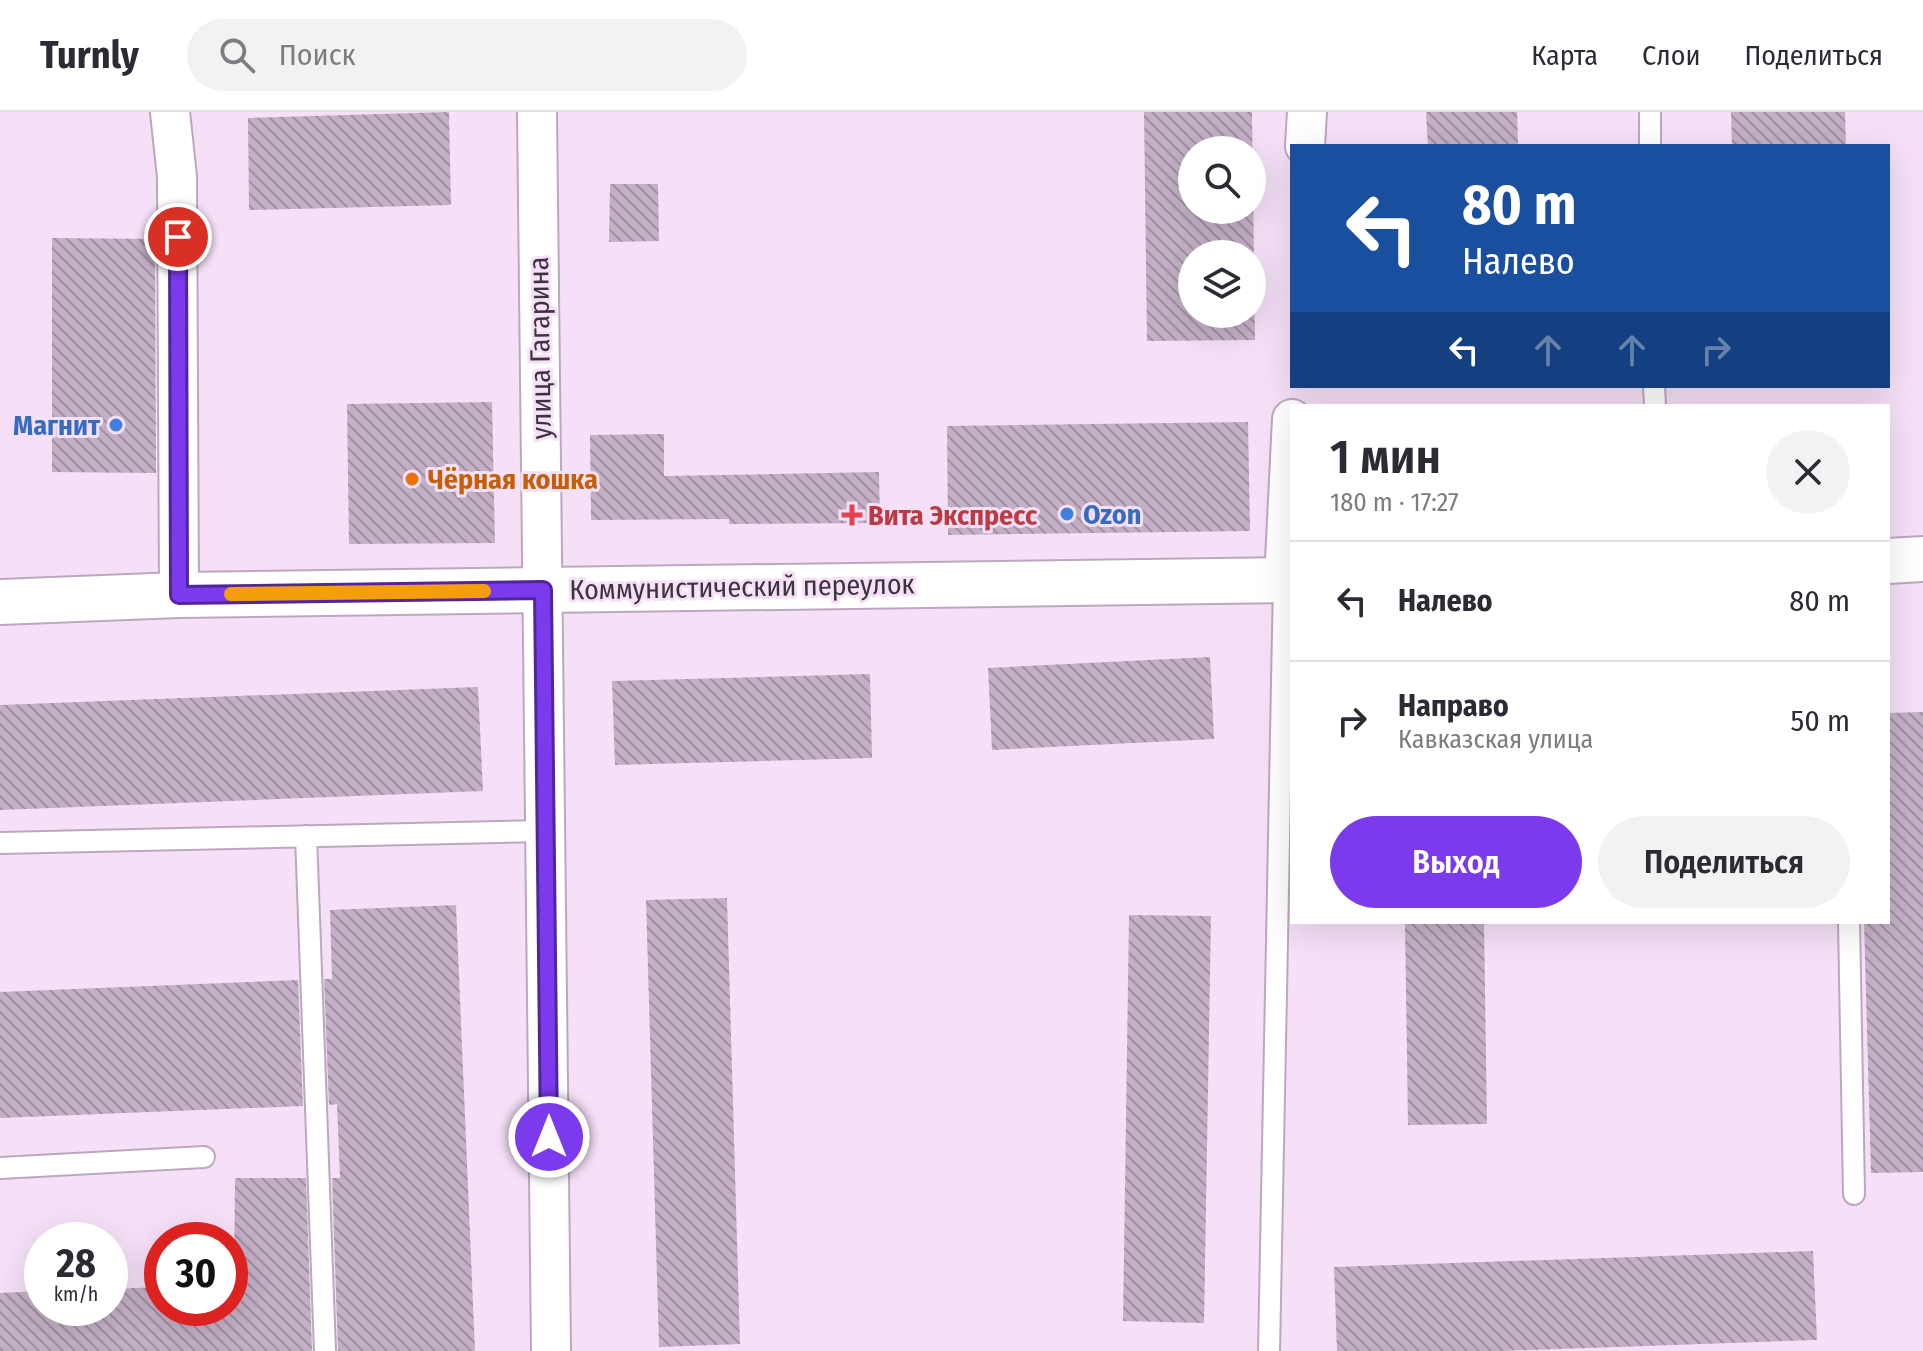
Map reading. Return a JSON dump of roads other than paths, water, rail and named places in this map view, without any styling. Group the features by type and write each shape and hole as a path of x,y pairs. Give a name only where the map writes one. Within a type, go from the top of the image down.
{"street":[{"path":"170,112 177,177 179,595"},
{"name":"улица Гагарина","path":"537,112 551,1351"},
{"path":"1305,144 1307,112"},
{"path":"1288,581 1290,500"},
{"path":"1890,561 1923,559"},
{"name":"Коммунистический переулок","path":"0,602 179,595 1288,581"}],"lane":[{"path":"1650,112 1650,144"},
{"path":"1269,1351 1286,832 1288,581"},
{"path":"0,843 546,831"},
{"path":"306,836 325,1351"},
{"path":"1849,924 1854,1194"},
{"path":"0,1168 204,1157"}],"place":[{"name":"Магнит","path":"116,425"},
{"name":"Чёрная кошка","path":"412,479"},
{"name":"Ozon","path":"1067,514"},
{"name":"Вита Экспресс","path":"852,515"}]}
